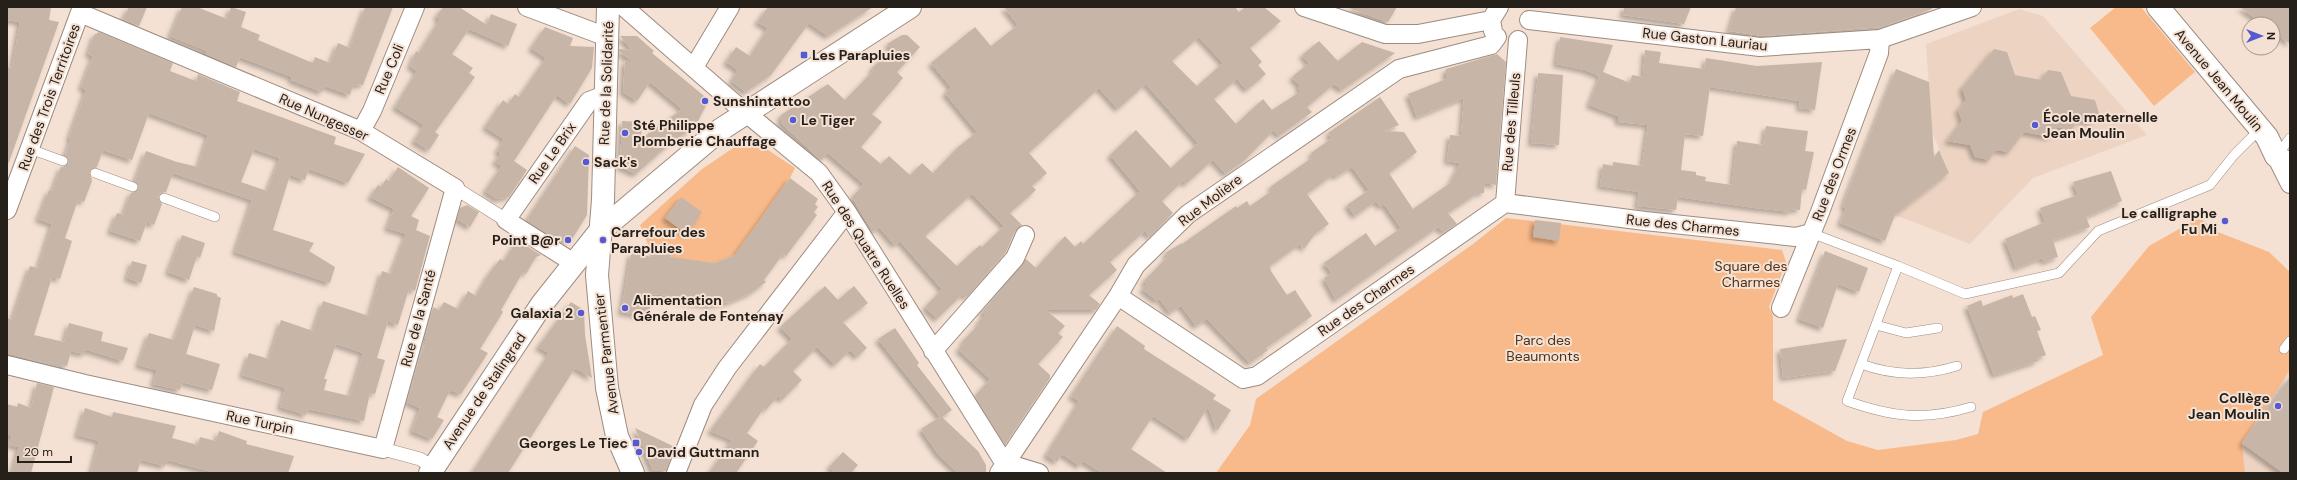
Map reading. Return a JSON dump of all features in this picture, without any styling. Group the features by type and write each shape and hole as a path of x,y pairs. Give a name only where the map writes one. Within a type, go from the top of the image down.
{"main road":[{"name":"Rue de la Solidarité","path":"600,231 608,7"},
{"name":"Avenue de Stalingrad","path":"431,470 542,304 600,231 709,139 746,113 910,7"},
{"name":"Avenue Jean Moulin","path":"2158,7 2268,138 2283,161"},
{"name":"Avenue Parmentier","path":"600,231 597,275 611,438 633,473"}],"street":[{"name":"Rue Coli","path":"361,131 372,112 415,7"},
{"path":"527,7 607,38"},
{"name":"Rue des Quatre Ruelles","path":"624,7 746,113 819,173 847,212 1005,470"},
{"path":"694,67 730,7"},
{"path":"1304,7 1385,34 1418,34 1495,13"},
{"name":"Rue Gaston Lauriau","path":"1525,13 1760,47 1880,39 1972,7"},
{"name":"Rue Nungesser","path":"81,10 361,131 574,263"},
{"name":"Rue des Trois Territoires","path":"7,210 81,10"},
{"path":"1495,13 1491,26 1497,37 1507,41 1518,40 1528,29 1525,13"},
{"name":"Rue Molière","path":"1005,470 1118,296 1136,265 1188,214 1399,69 1491,45 1497,37"},
{"name":"Rue des Ormes","path":"1781,308 1879,53 1880,39"},
{"name":"Rue des Tilleuls","path":"1505,203 1518,40"},
{"name":"Rue Le Brix","path":"506,220 589,101 605,94"},
{"name":"Avenue Jean Moulin","path":"2283,161 2290,184"},
{"name":"Rue de la Santé","path":"383,449 454,188"},
{"name":"Rue des Charmes","path":"1118,296 1243,379 1257,376 1505,203 1645,221 1796,237 1811,233"},
{"path":"676,473 703,405 727,368 847,212"},
{"path":"933,351 1015,258 1025,235"},
{"name":"Rue Turpin","path":"7,365 85,384 383,449 420,459 431,470"},
{"path":"1005,470 1039,473"}],"lane":[{"path":"1811,233 1898,266 1965,294 2059,273 2098,231 2210,186 2234,155 2260,129"},
{"path":"2283,161 2290,138"},
{"path":"30,149 63,161"},
{"path":"95,173 133,187"},
{"path":"164,198 215,217"},
{"path":"1898,266 1848,401 1880,412 1919,416 1951,413 1971,407"},
{"path":"1876,325 1906,333 1938,328"},
{"path":"2284,349 2290,341"},
{"path":"1861,364 1892,373 1918,374 1938,372 1957,366"}],"shaded area":[{"name":"École maternelle Jean Moulin","path":"2019,9 2043,16 2147,135 2033,178 1970,244 1895,215 1949,173 1932,132 1926,44"},
{"name":"Collège Jean Moulin","path":"2290,370 2290,473 2245,473 2242,443"}],"green space":[{"path":"2116,7 2141,7 2195,72 2154,106 2090,28"},
{"path":"745,140 765,148 795,168 790,178 735,255 715,263 671,258 672,250 649,247 640,225 702,169"},
{"name":"Parc des Beaumonts","path":"2197,216 2218,232 2269,252 2290,272 2290,370 2242,443 2245,473 1216,473 1250,425 1256,399 1473,244 1506,218 1782,250 1786,262 1769,307 1773,316 1773,400 1847,441 1878,450 1956,440 1978,434 1983,412 2103,355 2091,317 2149,246 2186,225"}],"building":[{"path":"7,7 51,7 49,20 59,22 9,162 7,162 7,67 12,68 20,22 7,20"},
{"path":"129,7 147,7 139,26 123,20"},
{"path":"182,7 197,7 227,19 231,7 246,12 241,27 260,35 258,40 313,63 315,57 330,63 338,43 350,48 365,7 393,7 363,85 353,85 350,95 325,86 322,92 291,80 292,77 240,57 236,67 206,54 207,51 170,36"},
{"path":"443,7 459,7 487,25 491,14 517,24 508,46 469,29 452,54 473,68 469,73 475,77 435,132 439,135 429,150 414,141 424,125 395,107 417,71 410,66 416,51 419,53 440,19 436,17"},
{"path":"768,7 873,7 828,36 809,23 771,75 746,92 731,81 738,70 726,62 736,47 750,56 768,28 757,22"},
{"path":"1004,7 1235,7 1239,12 1245,7 1264,7 1281,21 1250,48 1262,62 1258,65 1266,74 1247,90 1237,79 1214,99 1236,124 1263,99 1272,110 1301,91 1298,88 1300,86 1292,77 1309,63 1302,55 1319,41 1338,61 1362,42 1395,53 1342,90 1334,84 1307,107 1312,112 1279,136 1274,130 1244,161 1226,174 1213,160 1186,184 1183,181 1162,201 1173,213 1150,237 1145,231 1110,262 1117,270 1089,295 1100,304 1096,310 1046,310 1065,326 1058,333 1063,337 1038,364 1050,375 1050,378 1005,445 975,396 990,379 958,349 964,344 962,342 979,324 978,322 985,315 982,312 1026,259 1036,268 1065,236 1075,247 1081,241 1083,244 1140,191 1110,155 1136,130 1171,168 1198,143 1146,84 1118,109 1099,88 1029,153 1047,173 1032,186 1036,190 1010,213 1022,225 1015,231 1006,252 967,297 963,294 937,319 925,307 942,289 900,241 895,245 879,227 873,232 852,197 864,184 828,153 821,160 781,123 781,115 828,84 845,100 873,71 872,68 892,49 887,44 902,35 907,35 920,47 897,72 903,78 872,114 882,122 861,147 881,164 889,156 910,175 922,163 933,173 958,147 977,132 945,93 951,87 931,63 975,27 991,46 1018,25","holes":["1199,37 1223,63 1197,86 1172,61","972,194 1004,226 982,247 980,245 957,266 925,236"]},
{"path":"1351,7 1397,7 1388,22 1351,9"},
{"path":"1624,7 1691,7 1684,24 1623,15"},
{"path":"1736,7 1932,7 1932,9 1881,27 1763,36 1729,31"},
{"path":"2240,7 2290,7 2290,44 2281,37 2281,16 2252,16"},
{"path":"545,27 573,38 570,46 594,47 592,68 570,104 557,95 514,161 527,170 509,197 497,199 485,191 502,166 495,162 501,153 497,151 504,139 485,127 503,100 508,104 515,94 519,97 546,58 531,48"},
{"path":"99,32 173,63 170,71 196,81 198,74 240,92 237,101 336,137 334,144 365,154 348,183 309,169 305,180 290,175 273,230 314,243 309,251 335,267 330,283 235,252 252,200 173,173 166,192 161,193 158,196 162,204 154,225 147,222 140,241 110,231 117,213 123,215 131,193 138,189 139,186 135,181 146,151 177,162 198,167 208,135 149,113 132,160 103,150 97,167 90,171 92,181 84,202 78,200 65,238 72,241 60,279 52,277 34,335 64,342 69,323 103,332 101,341 128,348 123,361 91,351 85,351 84,354 71,351 67,366 59,365 59,367 7,353 7,318 12,320 30,266 38,268 52,224 38,219 49,190 52,191 61,167 67,166 69,163 65,155 71,139 69,138 86,90 81,87 93,56 88,54 94,35","holes":["254,149 280,158 267,191 241,182"]},
{"path":"620,36 637,36 654,51 652,53 709,100 698,121 703,121 672,142 636,174 620,167 622,121 642,122 641,139 682,109 650,82 637,101 623,92 625,60 635,64 619,51 619,49 632,50"},
{"path":"1560,37 1613,45 1603,72 1630,83 1632,75 1643,77 1645,50 1661,52 1659,63 1704,69 1706,58 1757,66 1822,62 1815,110 1799,108 1800,101 1710,87 1703,136 1685,134 1681,170 1696,172 1696,175 1706,177 1705,181 1732,185 1737,141 1763,145 1766,126 1808,131 1805,151 1814,152 1806,190 1802,189 1800,210 1791,209 1791,212 1678,197 1676,210 1637,206 1639,192 1600,186 1603,164 1613,166 1613,162 1642,166 1648,125 1618,122 1618,116 1589,105 1600,76 1585,70 1556,64"},
{"path":"1994,49 2007,52 2015,75 2041,80 2048,70 2061,72 2071,96 2095,100 2099,113 2092,122 2078,120 2071,130 2057,127 2050,137 2024,132 2009,152 1996,150 1989,160 1975,157 1970,145 1947,141 1962,121 1958,110 1966,100 1962,88"},
{"path":"1497,54 1506,62 1496,185 1485,183 1484,193 1478,193 1448,213 1457,224 1444,232 1438,227 1336,300 1324,278 1332,273 1324,263 1366,233 1375,246 1401,228 1384,204 1381,207 1376,201 1355,216 1347,205 1369,190 1352,167 1336,177 1334,174 1307,194 1329,224 1315,234 1304,249 1300,244 1270,266 1271,271 1287,295 1295,290 1312,316 1266,348 1268,350 1250,363 1207,319 1196,326 1182,307 1180,306 1170,313 1159,298 1157,301 1142,289 1147,284 1144,281 1168,256 1165,253 1182,244 1236,206 1237,208 1247,201 1250,206 1273,190 1270,187 1313,157 1311,153 1332,138 1328,133 1380,97 1399,125 1384,131 1404,132 1417,152 1389,173 1413,209 1450,183 1460,163 1447,161 1450,135 1461,136 1464,98 1417,117 1408,94 1446,79 1446,69"},
{"path":"1896,69 1929,82 1934,157 1939,150 1949,173 1895,215 1885,241 1840,223 1846,208 1843,207 1846,197"},
{"path":"1538,73 1563,75 1559,145 1531,143"},
{"path":"575,146 589,155 587,215 572,239 559,241 528,222 530,219 528,218"},
{"path":"398,167 429,188 411,216 419,220 416,230 430,236 415,291 409,289 398,325 388,321 377,358 385,360 375,394 370,393 364,421 308,409 306,415 280,407 285,388 242,375 249,353 269,359 281,320 313,331 323,301 369,316 382,271 391,274 406,234 387,228 394,209 370,197 378,185 381,187 386,179 389,181","holes":["336,344 363,353 350,396 324,390 327,379 324,379"]},
{"path":"2111,171 2122,201 2086,217 2090,227 2053,240 2058,257 2044,262 2042,258 2016,268 2005,239 2045,222 2040,208 2078,195 2073,182"},
{"path":"790,178 818,199 815,204 818,207 814,212 817,215 786,256 783,254 764,280 766,282 751,293 730,302 710,305 680,301 680,297 652,294 649,317 621,312 631,253 653,257 654,248 675,250 670,257 715,263 735,255"},
{"path":"681,197 702,212 687,234 665,218"},
{"path":"467,205 479,212 470,227 457,219 460,208"},
{"path":"1535,220 1561,223 1559,241 1533,237"},
{"path":"182,235 205,243 200,258 197,256 189,280 168,272"},
{"path":"517,240 541,255 536,257 526,274 523,272 501,310 503,312 480,349 488,353 461,394 450,390 437,417 444,420 432,439 412,431 420,408 407,402 419,359 427,339 425,338 433,307 439,310 444,302 458,309 468,291 476,296 488,275 500,259 504,261"},
{"path":"1825,251 1868,268 1859,292 1838,284 1823,328 1799,319"},
{"path":"132,261 147,265 141,283 127,278"},
{"path":"825,286 838,300 854,286 868,303 843,322 867,348 857,357 850,350 835,365 817,347 793,371 802,380 782,400 778,396 766,410 764,408 747,433 758,441 736,473 709,473 732,440 710,431 760,364 764,367 792,339 780,327"},
{"path":"194,287 217,294 217,296 221,298 214,331 195,325 186,354 220,364 212,390 182,382 180,390 153,384 157,370 138,365 149,333 174,340"},
{"path":"2023,294 2032,317 2035,316 2041,330 2037,331 2046,355 2037,358 2038,361 1994,375 1967,306 1981,300 1983,306 2012,295 2013,298"},
{"path":"571,302 584,310 585,335 592,378 575,368 508,473 472,473 549,353 538,347"},
{"path":"1117,326 1145,346 1144,349 1216,395 1213,399 1231,410 1217,431 1208,407 1188,439 1153,416 1131,449 1167,473 1102,473 1083,461 1080,466 1062,454 1057,462 1046,455 1079,401 1071,396"},
{"path":"895,328 919,363 917,365 952,410 942,417 978,451 986,465 986,473 958,473 938,454 921,429 940,417 878,339"},
{"path":"1847,339 1835,371 1783,378 1780,349"},
{"name":"Collège Jean Moulin","path":"2290,377 2290,473 2283,473 2242,443"},
{"path":"37,383 54,387 31,473 12,473 19,447 9,445 12,436 7,434 7,404 17,407 18,403 31,408"},
{"path":"85,408 112,417 113,412 176,426 172,438 198,445 200,437 216,441 219,431 247,441 246,444 294,456 288,473 216,473 167,460 165,466 141,460 137,473 91,473 99,441 77,435"},
{"path":"635,428 675,447 666,471 653,471"},
{"path":"843,452 858,465 851,473 836,473 829,467"}],"place":[{"name":"Les Parapluies","path":"804,55"},
{"name":"Sunshintattoo","path":"705,101"},
{"name":"Le Tiger","path":"793,120"},
{"name":"École maternelle Jean Moulin","path":"2035,125"},
{"name":"Sté Philippe Plomberie Chauffage","path":"625,133"},
{"name":"Sack's","path":"586,162"},
{"name":"Le calligraphe Fu Mi","path":"2225,221"},
{"name":"Point B@r","path":"568,240"},
{"name":"Carrefour des Parapluies","path":"603,240"},
{"name":"Alimentation Générale de Fontenay","path":"625,308"},
{"name":"Galaxia 2","path":"581,313"},
{"name":"Collège Jean Moulin","path":"2278,406"},
{"name":"Georges Le Tiec","path":"636,443"},
{"name":"David Guttmann","path":"639,452"}],"park label":[{"name":"Square des Charmes","path":"1751,274"}]}
